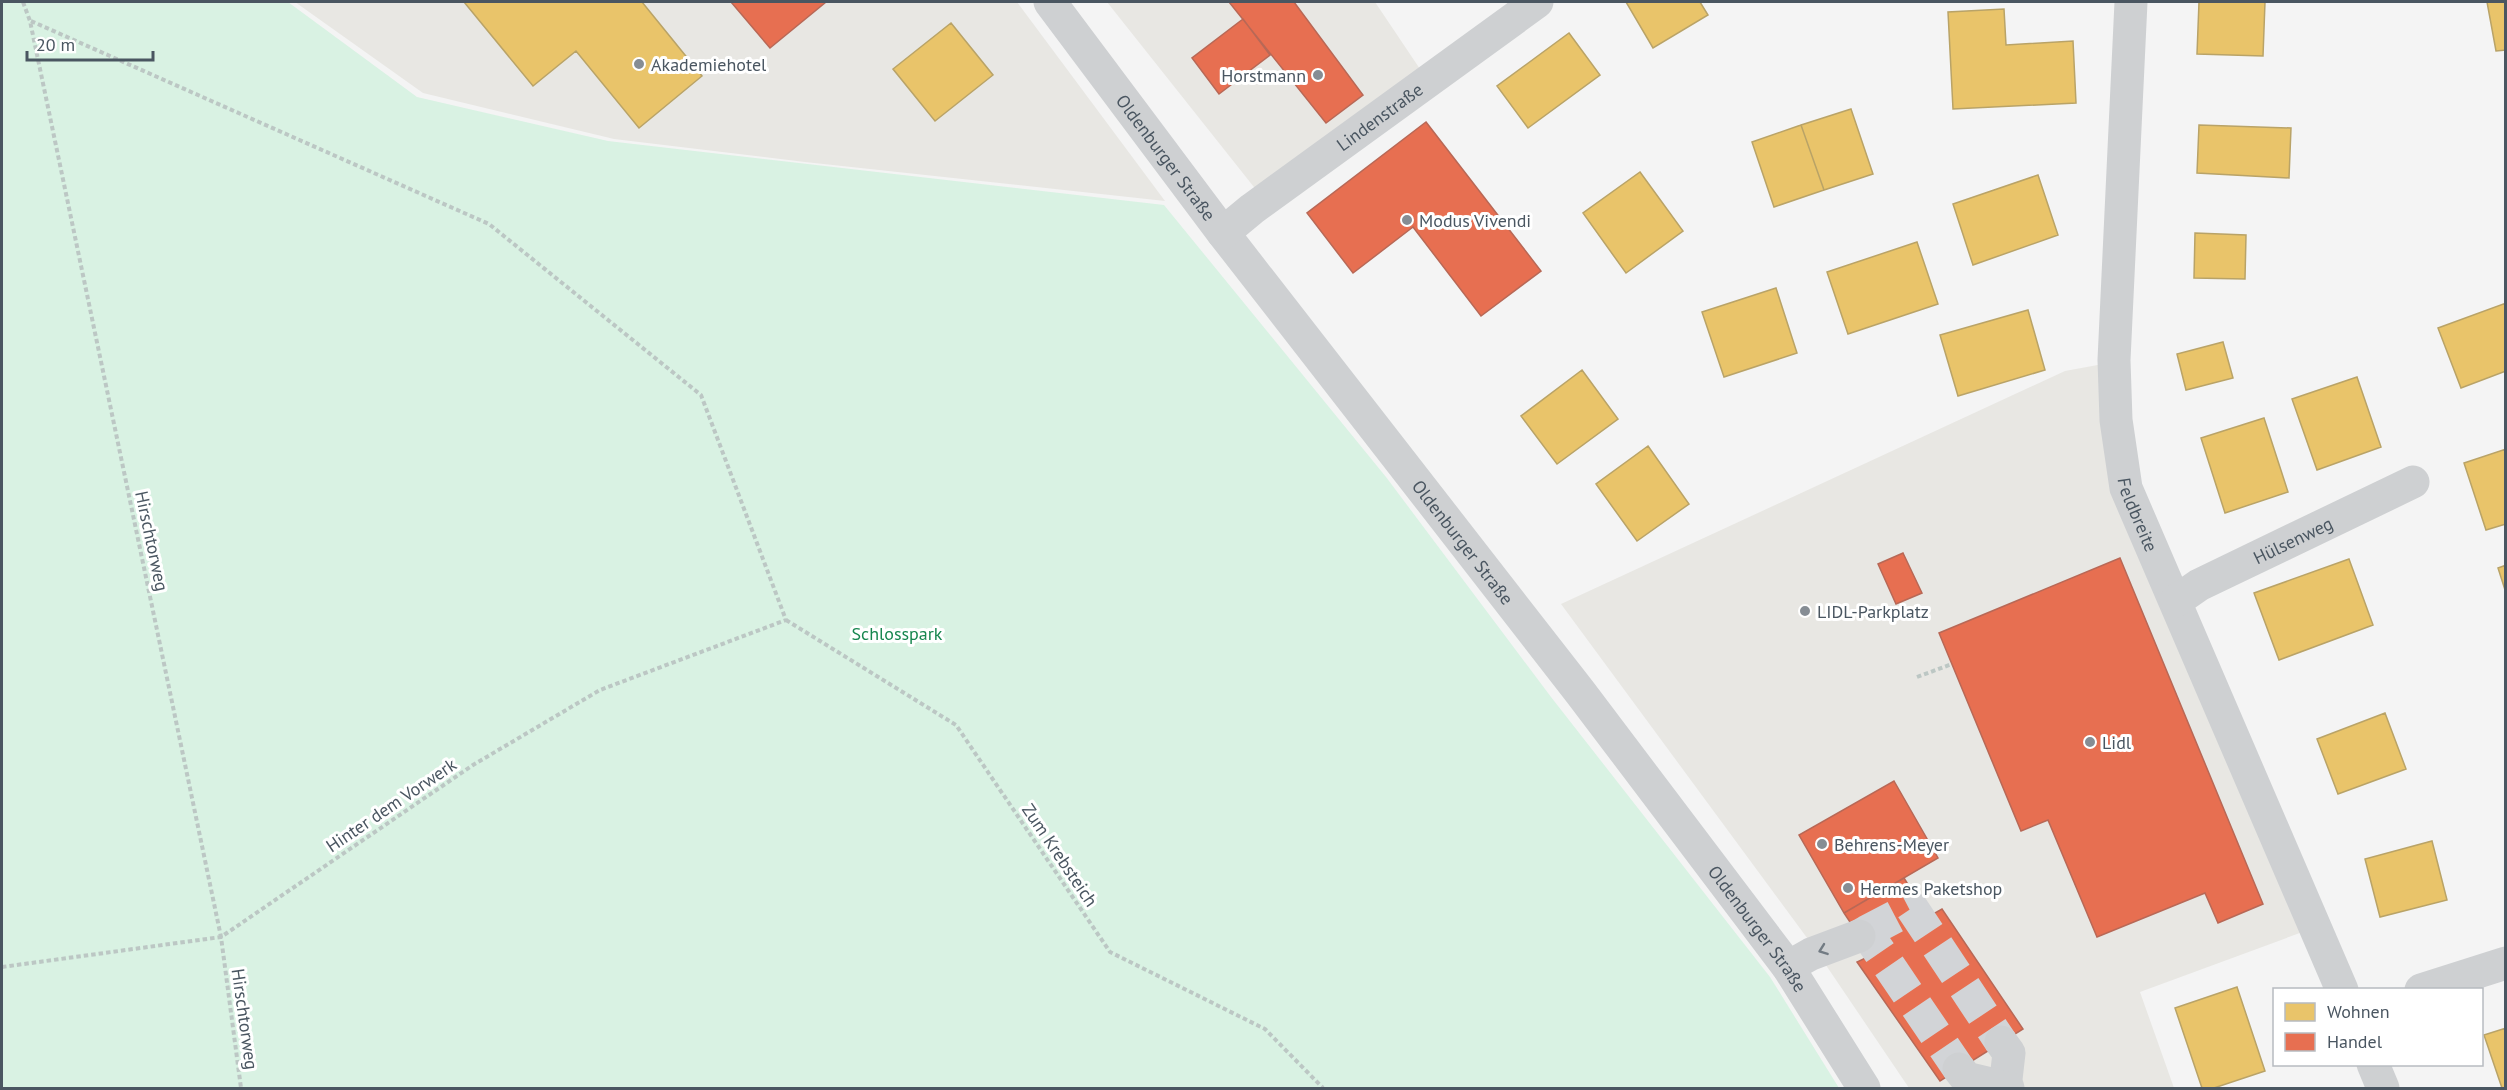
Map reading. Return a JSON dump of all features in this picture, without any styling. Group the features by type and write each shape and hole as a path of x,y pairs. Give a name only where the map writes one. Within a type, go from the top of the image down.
{"street":[{"name":"Oldenburger Straße","path":"1050,2 1223,233 1580,692 1788,967 1864,1089"},
{"name":"Lindenstraße","path":"1223,233 1537,2"},
{"name":"Feldbreite","path":"2131,2 2115,360 2116,420 2126,488 2341,988"},
{"name":"Hülsenweg","path":"2176,601 2199,585 2413,482"},
{"path":"1788,967 1811,954 1859,936"},
{"path":"2427,988 2505,963"},
{"path":"1959,1069 1966,1078 2006,1088 2009,1053 2001,1042"},
{"path":"2373,1066 2383,1089"}],"path":[{"name":"Hirschtorweg","path":"23,2 30,21 221,937 241,1089"},
{"path":"30,21 489,224 701,395 786,620"},
{"name":"Hinter dem Vorwerk","path":"2,967 221,937 473,765 600,690 786,620"},
{"name":"Zum Krebsteich","path":"786,620 956,724 1110,952 1265,1029 1323,1089"},
{"path":"1917,677 1952,664"}],"shaded area":[{"path":"295,2 1017,2 1165,201 614,139 423,93"},
{"path":"1107,2 1375,2 1422,72 1265,201"},
{"path":"2103,364 2121,491 2308,930 2140,992 2174,1088 1909,1088 1813,946 1561,604 2065,371"}],"green space":[{"name":"Schlosspark","path":"2,2 288,2 417,97 608,141 1164,205 1386,477 1551,697 1770,977 1839,1088 2,1088"}],"building: Wohnen":[{"name":"Akademiehotel","path":"464,2 642,2 702,76 639,128 576,51 533,86"},
{"path":"1626,2 1700,2 1708,15 1653,48"},
{"path":"2199,2 2265,2 2263,56 2197,54"},
{"path":"2487,2 2506,2 2506,50 2496,51"},
{"path":"2004,9 2006,45 2073,41 2076,103 1953,109 1948,12"},
{"path":"951,23 993,75 935,121 893,69"},
{"path":"1569,33 1600,75 1528,128 1497,86"},
{"path":"1851,109 1873,174 1824,190 1801,125"},
{"path":"1801,125 1824,190 1774,207 1752,142"},
{"path":"2199,125 2291,128 2289,178 2197,173"},
{"path":"1640,172 1683,231 1626,273 1583,213"},
{"path":"2038,175 2058,235 1973,265 1953,204"},
{"path":"2195,233 2246,235 2245,279 2194,278"},
{"path":"1917,242 1938,304 1848,334 1827,272"},
{"path":"1776,288 1797,353 1724,377 1702,312"},
{"path":"2506,303 2506,371 2461,388 2438,328"},
{"path":"2028,310 2045,370 1958,396 1940,335"},
{"path":"2223,342 2233,378 2186,390 2177,354"},
{"path":"1582,370 1618,419 1557,464 1521,416"},
{"path":"2357,377 2381,447 2317,470 2292,399"},
{"path":"2264,418 2288,492 2225,513 2201,438"},
{"path":"1648,446 1689,504 1637,541 1596,484"},
{"path":"2506,449 2506,524 2486,530 2464,463"},
{"path":"2349,559 2373,625 2279,660 2254,593"},
{"path":"2506,565 2506,593 2498,568"},
{"path":"2385,713 2406,769 2338,794 2317,739"},
{"path":"2432,841 2447,900 2380,917 2365,859"},
{"path":"2237,987 2265,1071 2214,1088 2202,1088 2175,1008"},
{"path":"2506,1028 2506,1088 2502,1088 2484,1035"}],"building: Handel":[{"path":"731,2 826,2 770,48"},
{"name":"Horstmann","path":"1229,2 1294,2 1363,95 1326,123"},
{"path":"1243,19 1270,55 1219,94 1192,58"},
{"name":"Modus Vivendi","path":"1426,122 1541,271 1481,316 1413,227 1353,273 1307,213"},
{"path":"1903,553 1922,593 1896,604 1878,564"},
{"name":"Lidl","path":"2120,558 2263,904 2218,923 2205,893 2097,937 2048,820 2021,831 1939,633"},
{"path":"1894,781 1938,858 1844,913 1799,835"},
{"path":"1904,878 1928,917 1942,909 2023,1029 1940,1081 1857,962 1872,955 1844,913"}],"tunnel":[{"path":"1866,932 1912,908 2001,1042"},
{"path":"1859,936 1866,932 1959,1069"}],"place":[{"name":"Akademiehotel","path":"639,64"},
{"name":"Horstmann","path":"1318,75"},
{"name":"Modus Vivendi","path":"1407,220"},
{"name":"LIDL-Parkplatz","path":"1805,611"},
{"name":"Lidl","path":"2090,742"},
{"name":"Behrens-Meyer","path":"1822,844"},
{"name":"Hermes Paketshop","path":"1848,888"}]}
